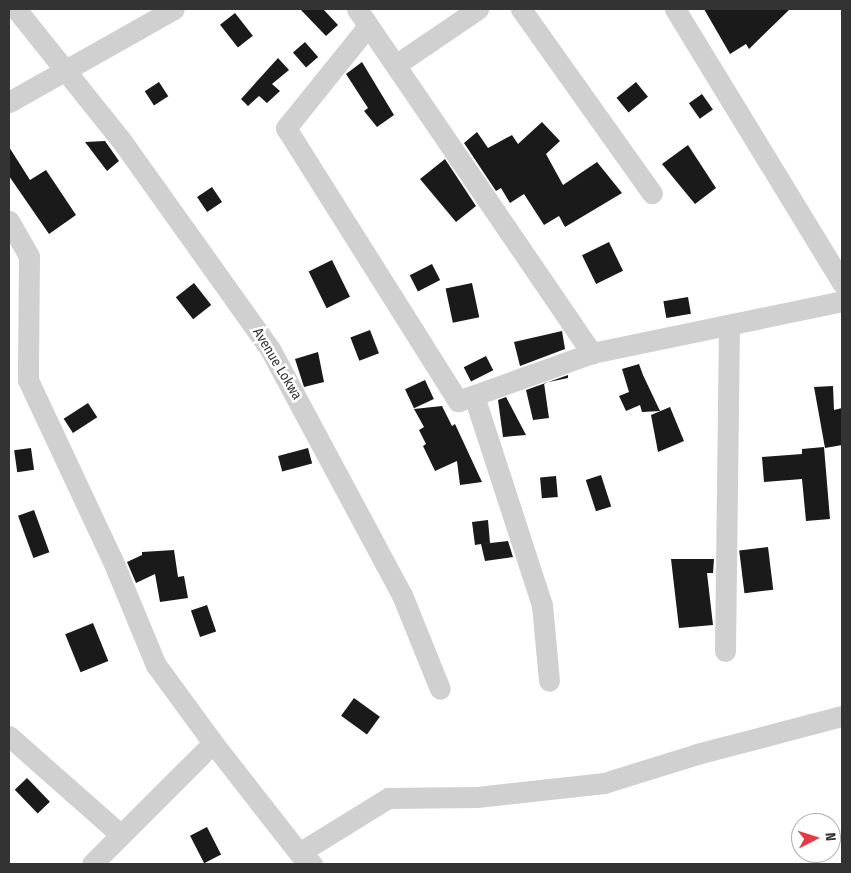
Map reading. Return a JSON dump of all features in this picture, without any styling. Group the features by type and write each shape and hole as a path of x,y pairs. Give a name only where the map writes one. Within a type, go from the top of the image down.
{"street":[{"name":"Avenue Lokwa","path":"16,9 66,68 121,140 270,349 402,595 440,689"},
{"path":"9,102 66,68 174,9"},
{"path":"397,64 478,9"},
{"path":"521,9 652,192"},
{"path":"675,9 842,283"},
{"path":"592,353 397,64 362,17 286,128 458,401 592,353 842,301"},
{"path":"9,221 28,256 28,380 112,559 156,665 212,743 306,859 388,798 477,797 604,783 697,754 842,716"},
{"path":"725,651 728,325"},
{"path":"474,396 542,605 549,681"},
{"path":"9,736 121,835"},
{"path":"92,864 212,743"}],"building":[{"path":"300,9 323,9 338,25 326,36"},
{"path":"704,9 790,9 749,49 746,44 730,54"},
{"path":"235,13 253,36 238,48 220,25"},
{"path":"305,42 318,57 306,68 293,52"},
{"path":"278,58 289,70 272,84 280,91 267,103 259,96 248,106 241,99"},
{"path":"362,62 394,115 377,127 364,111 368,108 346,74"},
{"path":"159,82 168,96 154,106 145,91"},
{"path":"636,82 648,97 629,112 617,98"},
{"path":"702,94 713,110 700,119 689,103"},
{"path":"542,122 560,141 546,154 563,185 597,162 622,193 565,227 559,216 544,225 524,194 510,203 501,188 496,191 464,143 477,132 488,148 512,135 518,144"},
{"path":"105,141 119,161 107,171 85,142"},
{"path":"688,145 716,188 695,204 662,164"},
{"path":"9,147 30,180 46,170 76,215 49,234 9,176"},
{"path":"445,159 476,206 456,222 420,179"},
{"path":"212,187 222,202 207,212 197,197"},
{"path":"609,242 623,271 596,284 582,255"},
{"path":"332,260 350,297 327,308 309,271"},
{"path":"432,264 440,280 418,291 410,275"},
{"path":"194,283 211,305 193,319 176,297"},
{"path":"472,283 479,317 453,323 446,289"},
{"path":"688,297 691,314 666,318 663,301"},
{"path":"370,330 379,353 359,361 350,338"},
{"path":"562,331 565,349 520,366 514,342"},
{"path":"318,352 324,382 304,387 295,359"},
{"path":"486,356 493,370 471,382 464,367"},
{"path":"639,364 660,411 642,412 640,405 626,411 619,396 629,392 622,369"},
{"path":"568,375 568,378 548,382"},
{"path":"425,380 434,399 414,408 405,389"},
{"path":"544,384 549,418 533,420 526,390"},
{"path":"833,386 834,410 842,408 842,445 825,448 814,387"},
{"path":"506,397 526,435 503,437 498,400"},
{"path":"88,403 97,417 73,433 64,419"},
{"path":"442,406 452,426 455,424 482,482 460,485 457,461 435,471 423,446 426,444 419,430 424,427 414,409"},
{"path":"670,407 684,441 658,452 651,415"},
{"path":"824,447 830,519 806,521 802,479 764,482 762,457 802,454 802,449"},
{"path":"31,448 34,470 17,472 14,450"},
{"path":"308,448 312,463 282,471 278,456"},
{"path":"601,475 611,506 596,511 586,480"},
{"path":"556,476 558,497 542,498 540,477"},
{"path":"34,510 49,552 33,558 18,516"},
{"path":"488,520 490,543 482,544 508,541 513,557 485,561 481,544 475,545 472,522"},
{"path":"768,547 773,590 744,593 739,551"},
{"path":"174,550 178,577 184,576 188,598 160,602 155,574 136,583 127,562 142,555 142,552"},
{"path":"671,559 714,559 713,573 707,573 713,625 679,628"},
{"path":"207,605 216,631 200,637 191,611"},
{"path":"93,623 108,661 81,672 65,634"},
{"path":"354,698 380,717 367,735 341,716"},
{"path":"27,778 50,802 38,814 15,790"},
{"path":"207,827 221,855 204,863 190,836"}]}
